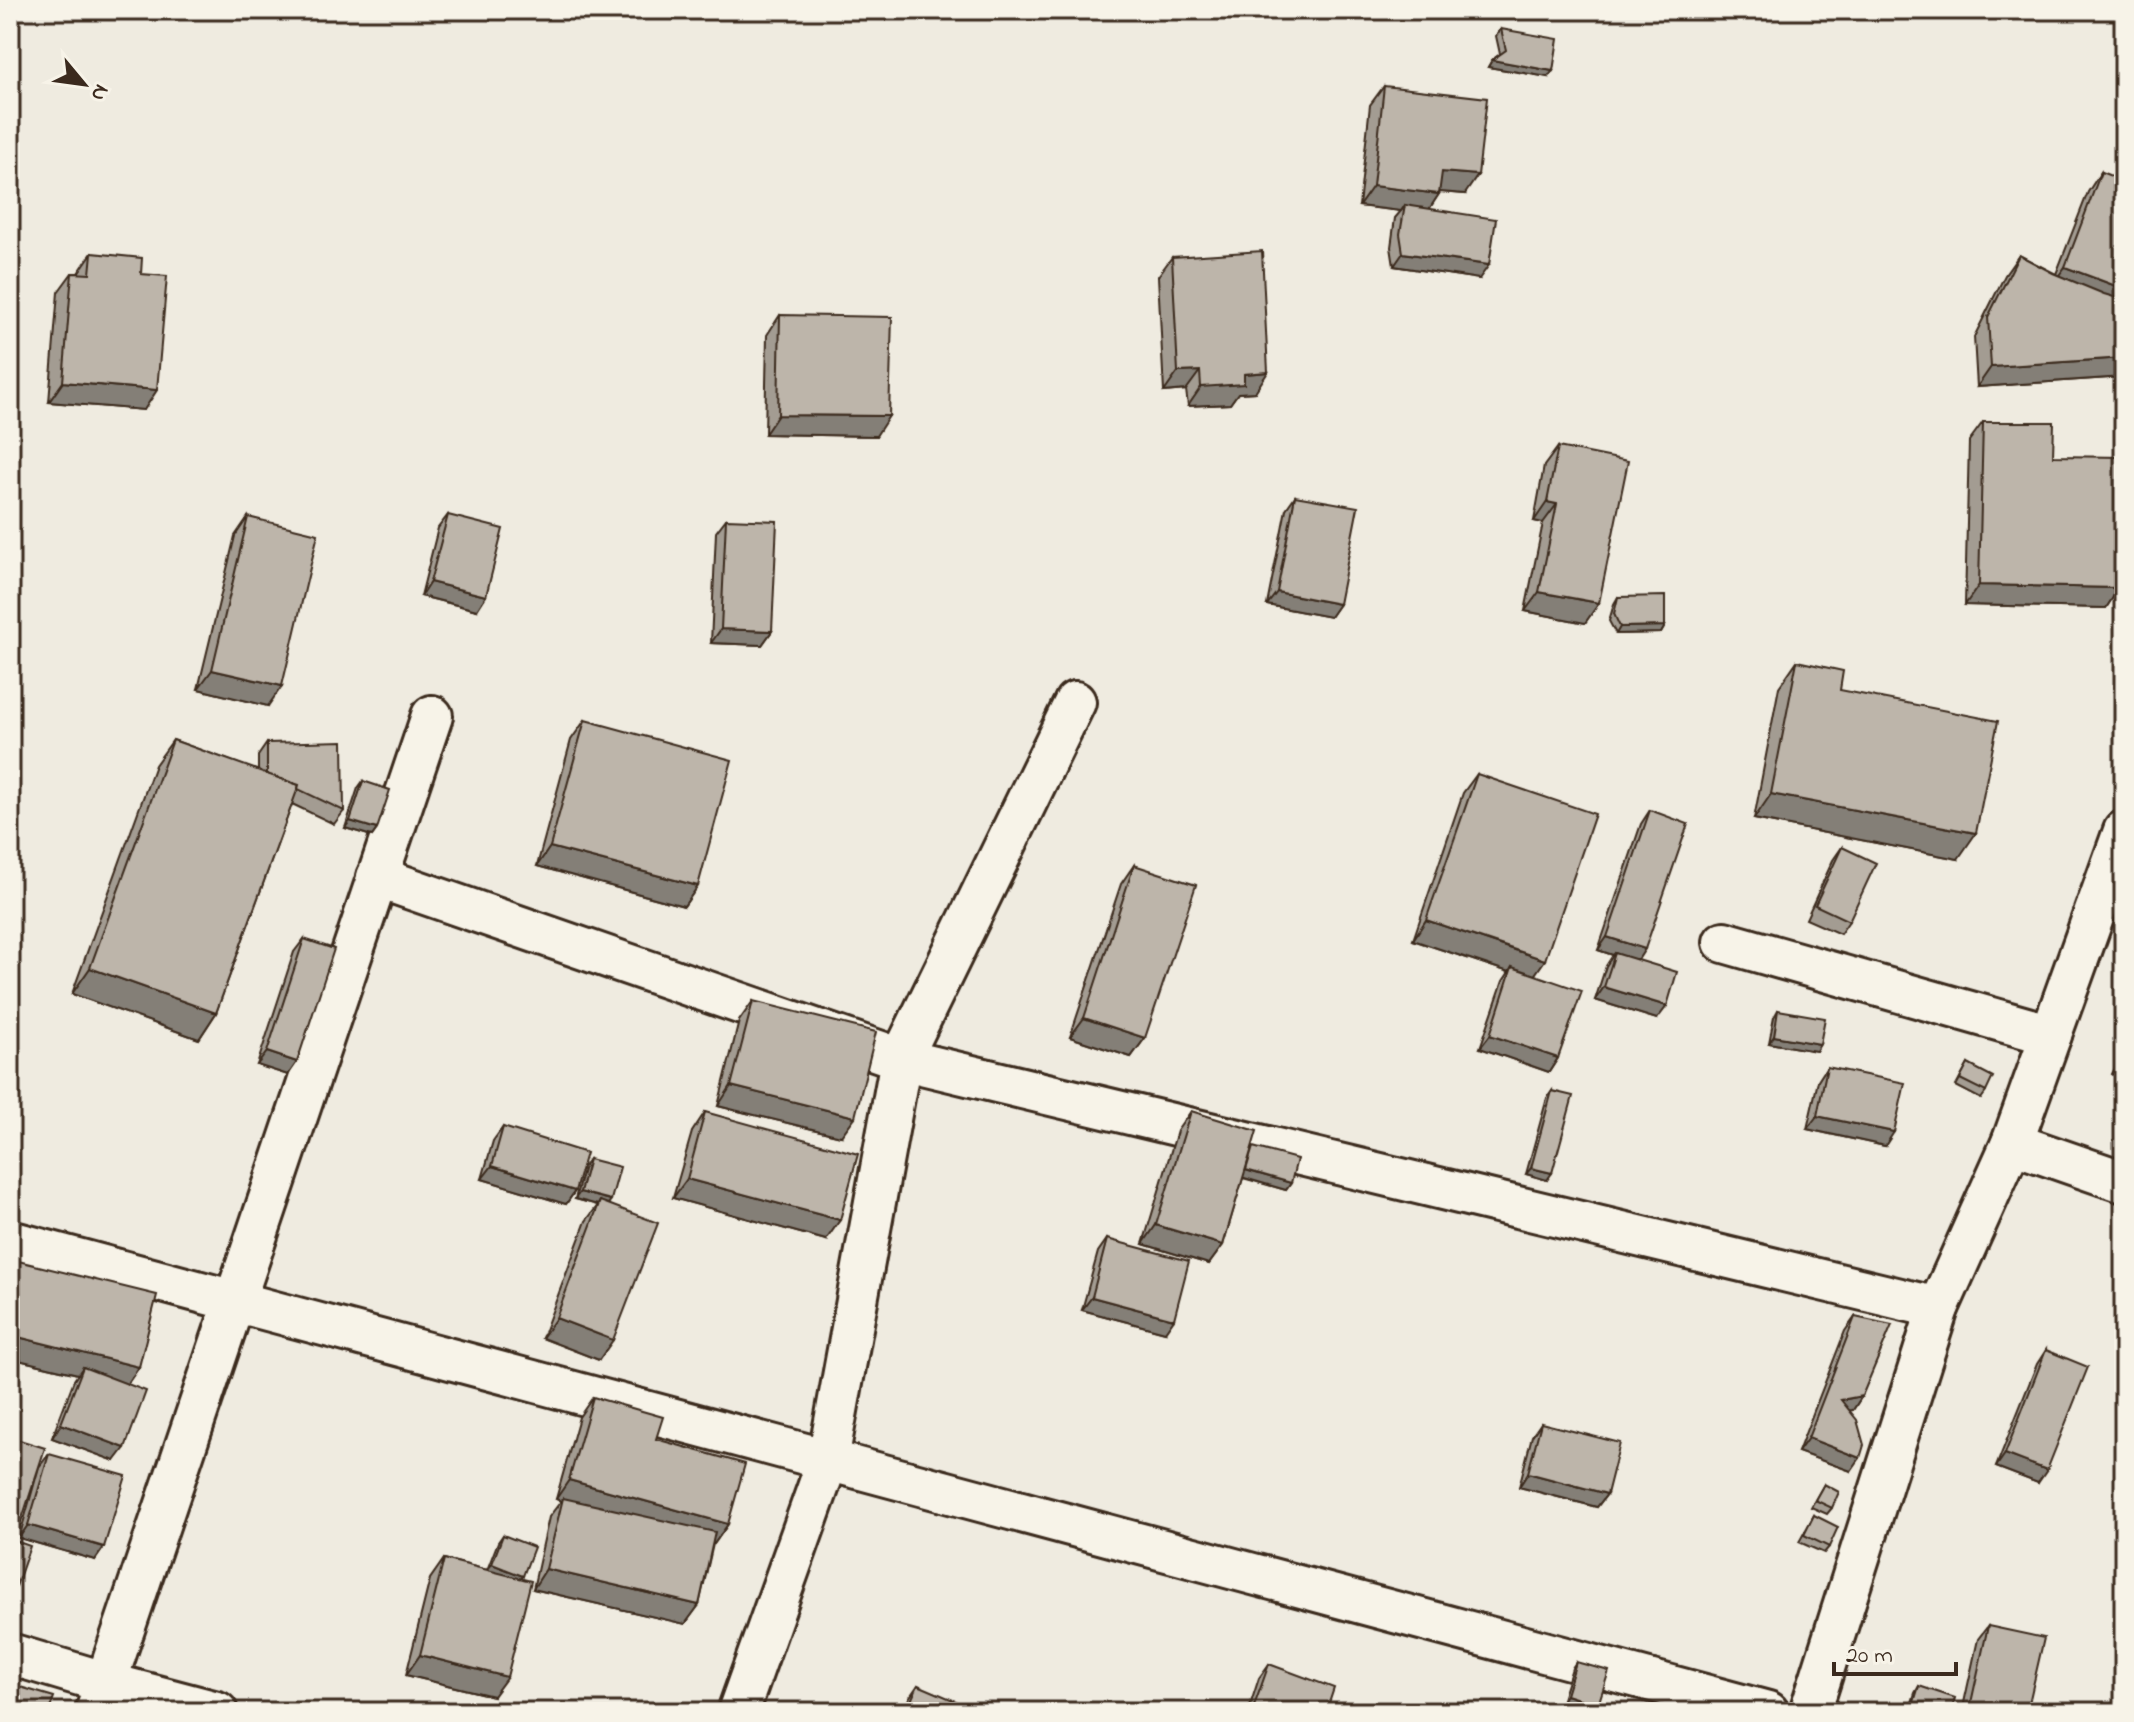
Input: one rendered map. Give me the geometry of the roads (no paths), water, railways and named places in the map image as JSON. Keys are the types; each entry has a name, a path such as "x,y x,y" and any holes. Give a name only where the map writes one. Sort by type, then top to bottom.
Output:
{"street":[{"path":"738,1712 828,1460 901,1059 1075,702"},
{"path":"101,1698 432,716"},
{"path":"1810,1712 1938,1308 2012,1143 2124,831"},
{"path":"377,877 901,1059 1938,1308"},
{"path":"1724,942 2051,1035"},
{"path":"2012,1143 2124,1182"},
{"path":"10,1241 1768,1712"},
{"path":"10,1654 101,1698 217,1712"}]}
